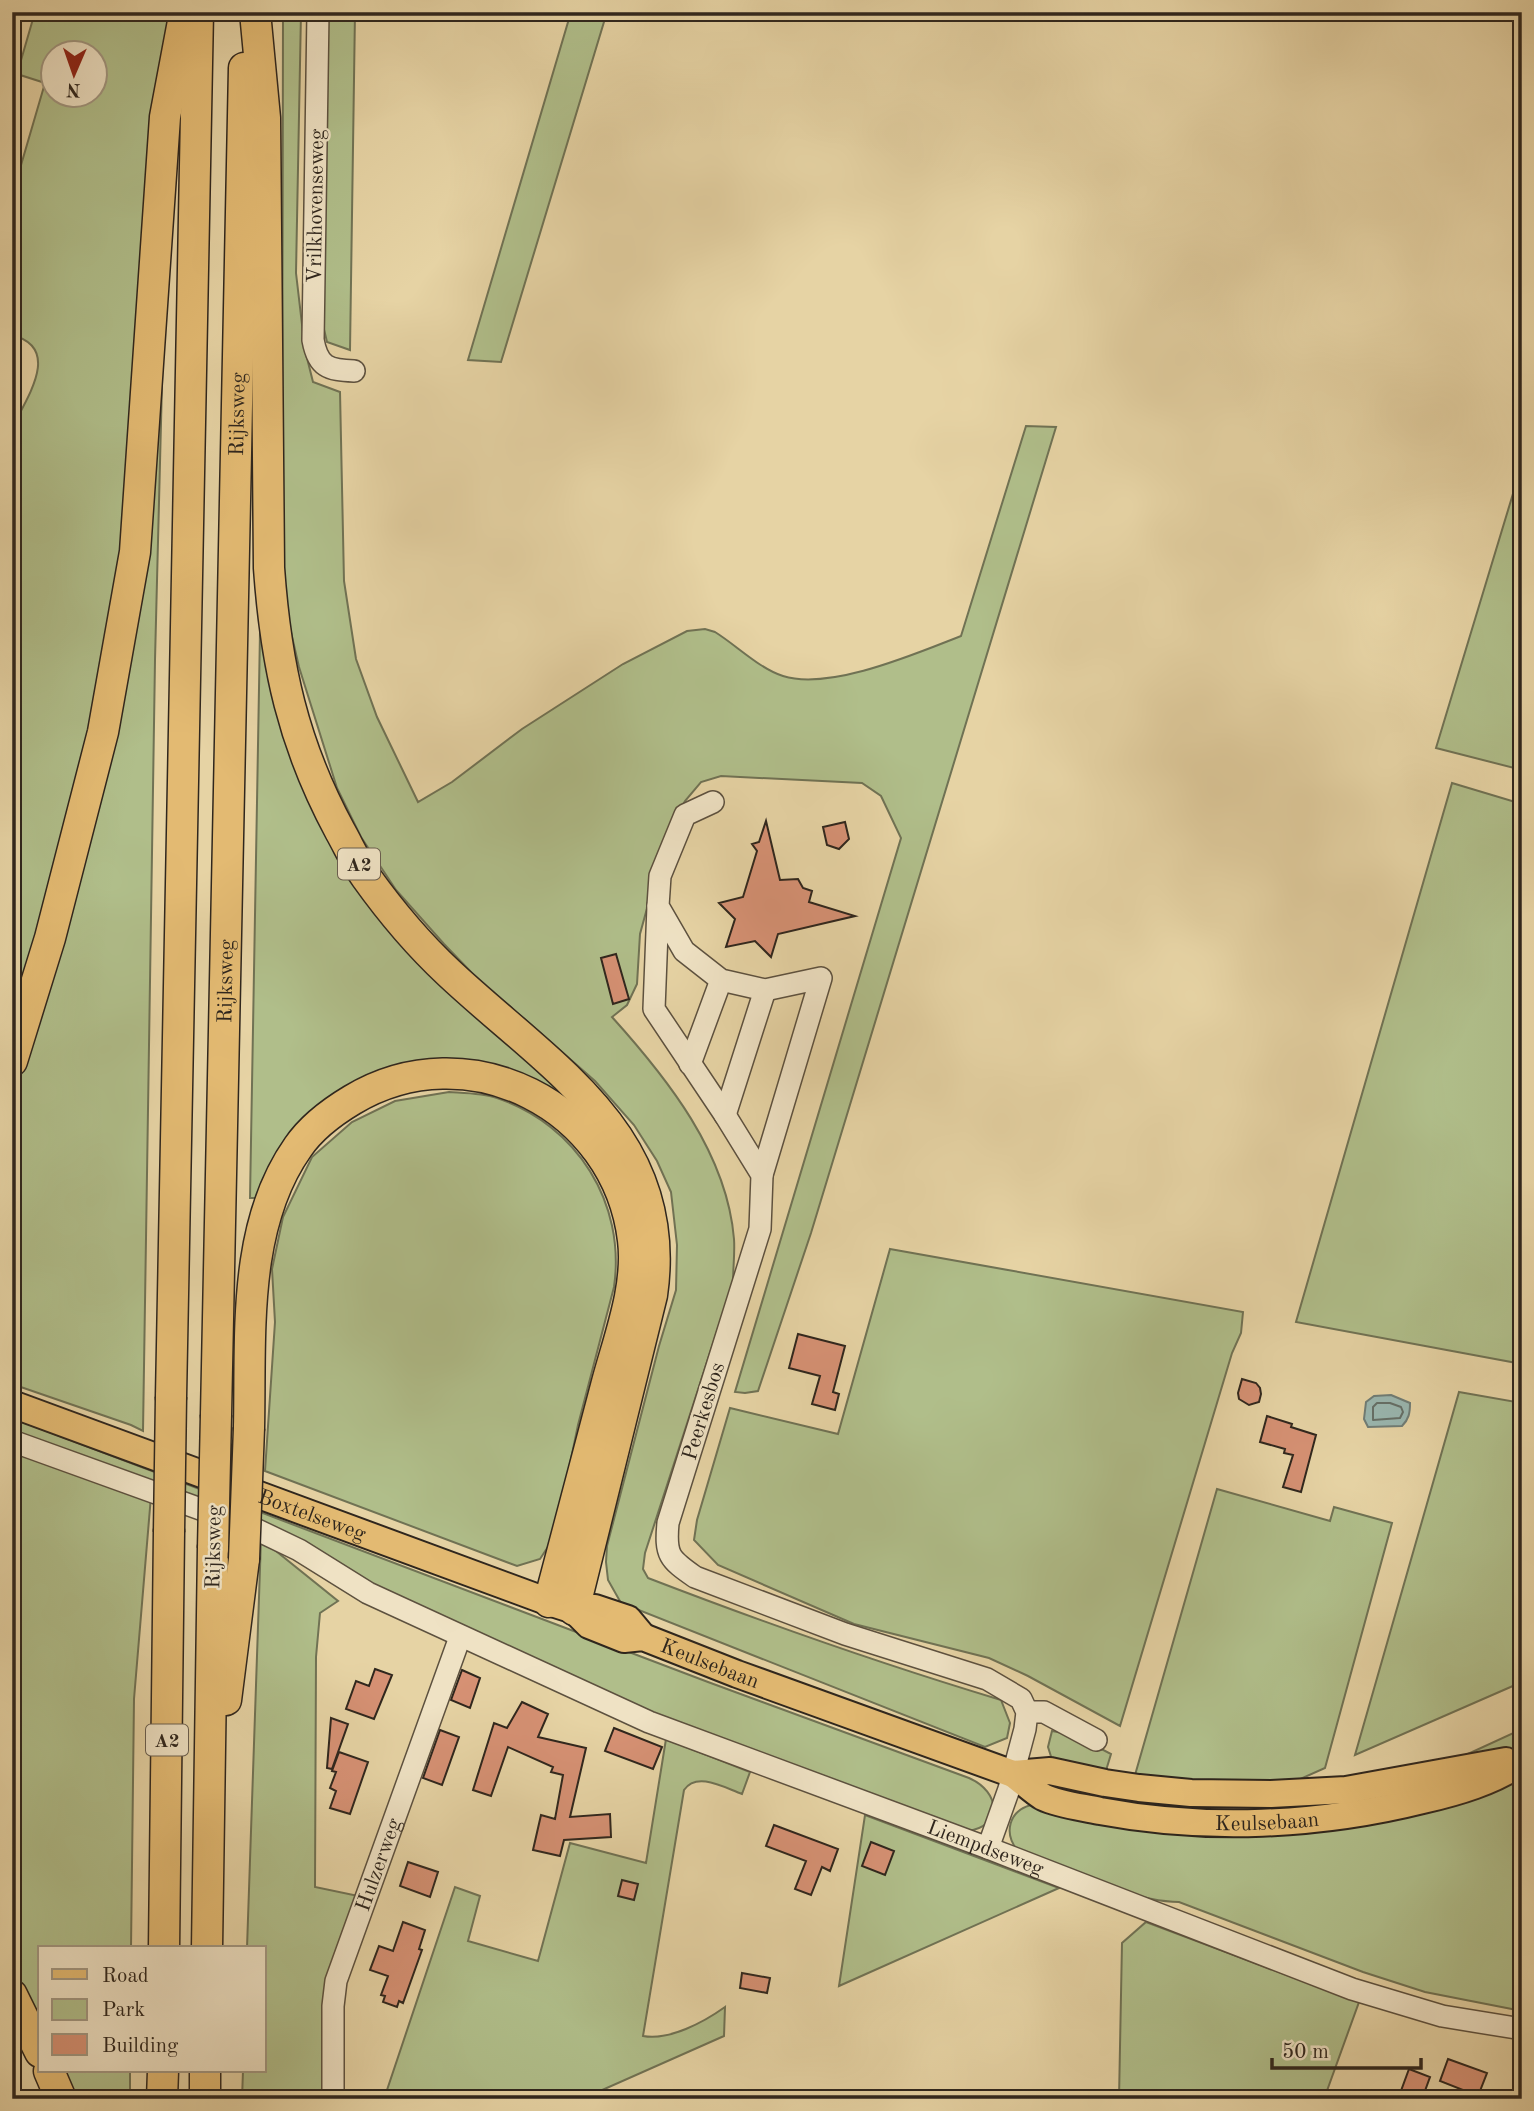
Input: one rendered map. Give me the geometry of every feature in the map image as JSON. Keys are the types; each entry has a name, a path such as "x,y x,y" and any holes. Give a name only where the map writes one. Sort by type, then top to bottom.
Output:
{"highway":[{"path":"12,1060 50,938 103,733 135,552 165,117 184,12"},
{"name":"Rijksweg","path":"164,1946 171,1397 198,12"},
{"name":"Rijksweg","path":"207,1946 245,12"},
{"name":"A2","path":"255,12 265,118 270,568 274,628 295,725 328,808 365,875 415,938 449,973 558,1069 607,1120 636,1169 648,1199 654,1228 656,1270 649,1307 561,1606"},
{"name":"A2","path":"208,1850 244,1559 256,1260 270,1198 299,1146 334,1112 365,1092 390,1082 422,1075 477,1076 521,1088 539,1097 582,1130 608,1164 629,1214 635,1259 634,1276 561,1606"},
{"path":"12,1995 38,2048"},
{"path":"49,2072 61,2099"},
{"path":"162,2099 163,2072"},
{"path":"205,2072 205,2099"}],"main road":[{"name":"Boxtelseweg","path":"12,1404 561,1606 589,1625 624,1639 643,1637"},
{"name":"Keulsebaan","path":"643,1637 1013,1774 1050,1771 1105,1783 1153,1789 1214,1794 1283,1794 1360,1788 1490,1763 1522,1760"}],"street":[{"name":"Vrilkhovenseweg","path":"318,12 313,340 319,360 326,367 354,371"},
{"path":"713,802 685,816 660,876 654,1009 762,1175"},
{"path":"658,906 684,951 721,979 765,990 725,1115"},
{"name":"Peerkesbos","path":"765,990 821,978 762,1175 760,1229 668,1523 666,1546 673,1562 695,1577 845,1634 987,1679 1021,1699 1027,1712"},
{"path":"690,1064 721,979"},
{"name":"Boxtelseweg","path":"12,1441 253,1528 299,1550 368,1593 460,1637"},
{"name":"Liempdseweg","path":"460,1637 649,1722 988,1848 1352,1989 1442,2016 1522,2029"},
{"name":"Hulzerweg","path":"332,2099 333,2006 336,1981 460,1637"},
{"path":"988,1848 1013,1774 1027,1712 1044,1712 1096,1740"}],"green space":[{"path":"35,12 181,12 145,416 100,704 12,1023 12,428 32,389 38,362 35,351 27,342 12,335 12,196 38,107 108,108 108,38 38,38 38,81 17,74"},
{"path":"283,12 301,12 296,273 305,350 313,382 340,392 344,581 356,659 377,717 418,802 452,782 522,729 623,664 687,631 705,629 715,632 774,673 802,679 824,678 873,668 961,636 1026,426 1056,427 811,1233 758,1391 735,1392 901,838 881,796 862,783 721,776 701,782 685,801 668,832 640,934 637,984 627,1005 612,1017 673,1091 707,1147 729,1207 734,1239 733,1282 645,1553 643,1569 648,1578 736,1611 1001,1700 1010,1723 1007,1738 985,1747 621,1603 608,1580 607,1546 676,1290 677,1245 671,1192 657,1161 634,1125 595,1081 472,973 396,890 361,837 337,788 299,667 285,606 282,553"},
{"path":"323,12 355,12 350,350 327,342 322,321"},
{"path":"571,12 607,12 501,362 468,360"},
{"path":"163,344 155,660 143,1431 12,1384 12,1091 44,985"},
{"path":"1522,464 1522,770 1436,748"},
{"path":"260,632 266,632 339,844 577,1100 570,1104 384,1071 260,1198 250,1198"},
{"path":"1452,783 1522,804 1522,1364 1296,1322"},
{"path":"449,1092 497,1098 525,1110 551,1127 590,1171 603,1197 612,1226 616,1256 614,1287 578,1425 555,1536 540,1559 517,1566 265,1471 275,1322 272,1269 283,1217 312,1157 352,1122 395,1101"},
{"path":"890,1249 1243,1312 1241,1333 1232,1353 1120,1726 989,1658 854,1624 718,1565 694,1540 697,1520 730,1408 838,1434"},
{"path":"1459,1392 1522,1403 1522,1682 1355,1755"},
{"path":"12,1418 969,1778 980,1784 992,1800 992,1816 979,1828 967,1831 669,1721 12,1432"},
{"path":"12,1448 151,1496 134,1699 131,1946 38,1946 38,2030 12,1981"},
{"path":"1217,1489 1330,1521 1334,1507 1392,1523 1325,1768 1280,1788 1133,1782"},
{"path":"261,1539 338,1601 320,1613 316,1657 315,1887 363,1897 339,1965 326,2099 242,2099 243,2072 266,2072 266,1946 247,1946"},
{"path":"1522,1729 1522,1746 1493,1756 1433,1770"},
{"path":"1052,1731 1075,1735 1111,1754 1104,1777 1054,1766 1048,1747"},
{"path":"666,1739 750,1772 742,1794 704,1781 690,1784 684,1790 643,2036 675,2033 707,2019 725,2007 724,2036 582,2099 384,2099 455,1887 480,1896 468,1941 538,1961 570,1843 646,1863"},
{"path":"1522,1777 1522,2011 1425,1992 1363,1972 1179,1902 1160,1901 1119,1891 1018,1851 1013,1844 1010,1830 1013,1817 1031,1805 1167,1827"},
{"path":"865,1815 1059,1888 839,1986"},
{"path":"1146,1922 1359,2002 1324,2099 1119,2099 1122,1943"},
{"path":"58,2072 130,2072 130,2099 70,2099"}],"water":[{"path":"1391,1395 1410,1403 1406,1421 1402,1426 1368,1427 1364,1419 1366,1402 1374,1396"}],"building":[{"path":"766,821 780,880 798,879 803,888 812,891 809,902 855,916 778,934 771,957 755,941 726,947 735,919 719,903 743,897 757,851 752,844 759,842"},
{"path":"845,822 849,839 839,849 827,845 823,827"},
{"path":"616,954 629,999 613,1004 601,958"},
{"path":"798,1334 845,1346 833,1392 839,1394 835,1410 812,1404 820,1376 789,1368"},
{"path":"1242,1379 1256,1383 1260,1388 1259,1402 1249,1405 1239,1399"},
{"path":"1267,1416 1316,1435 1301,1492 1283,1487 1293,1455 1284,1453 1285,1449 1260,1442"},
{"path":"375,1669 392,1675 374,1719 346,1709 356,1681 369,1686"},
{"path":"462,1670 480,1678 470,1708 451,1700"},
{"path":"522,1702 548,1714 538,1737 586,1748 570,1817 610,1814 611,1837 564,1840 560,1856 533,1850 541,1815 555,1819 563,1775 551,1772 553,1767 508,1747 491,1796 473,1790 494,1723 507,1728"},
{"path":"331,1718 348,1724 332,1769 327,1768"},
{"path":"614,1728 662,1747 653,1769 605,1751"},
{"path":"440,1730 459,1737 442,1785 423,1778"},
{"path":"339,1752 368,1762 350,1814 330,1808 336,1791 330,1788 336,1772 332,1771"},
{"path":"774,1825 838,1849 830,1871 822,1867 811,1895 795,1889 806,1861 766,1846"},
{"path":"871,1842 894,1851 885,1875 862,1866"},
{"path":"408,1862 438,1872 430,1897 400,1886"},
{"path":"622,1880 638,1884 634,1900 618,1896"},
{"path":"403,1922 425,1930 419,1949 422,1950 403,2003 399,2001 397,2007 383,2002 385,1996 381,1995 388,1976 370,1970 379,1946 393,1951"},
{"path":"742,1973 770,1978 767,1993 740,1988"},
{"path":"1448,2059 1487,2073 1478,2096 1440,2081"},
{"path":"1409,2069 1430,2077 1422,2099 1398,2099"}]}
